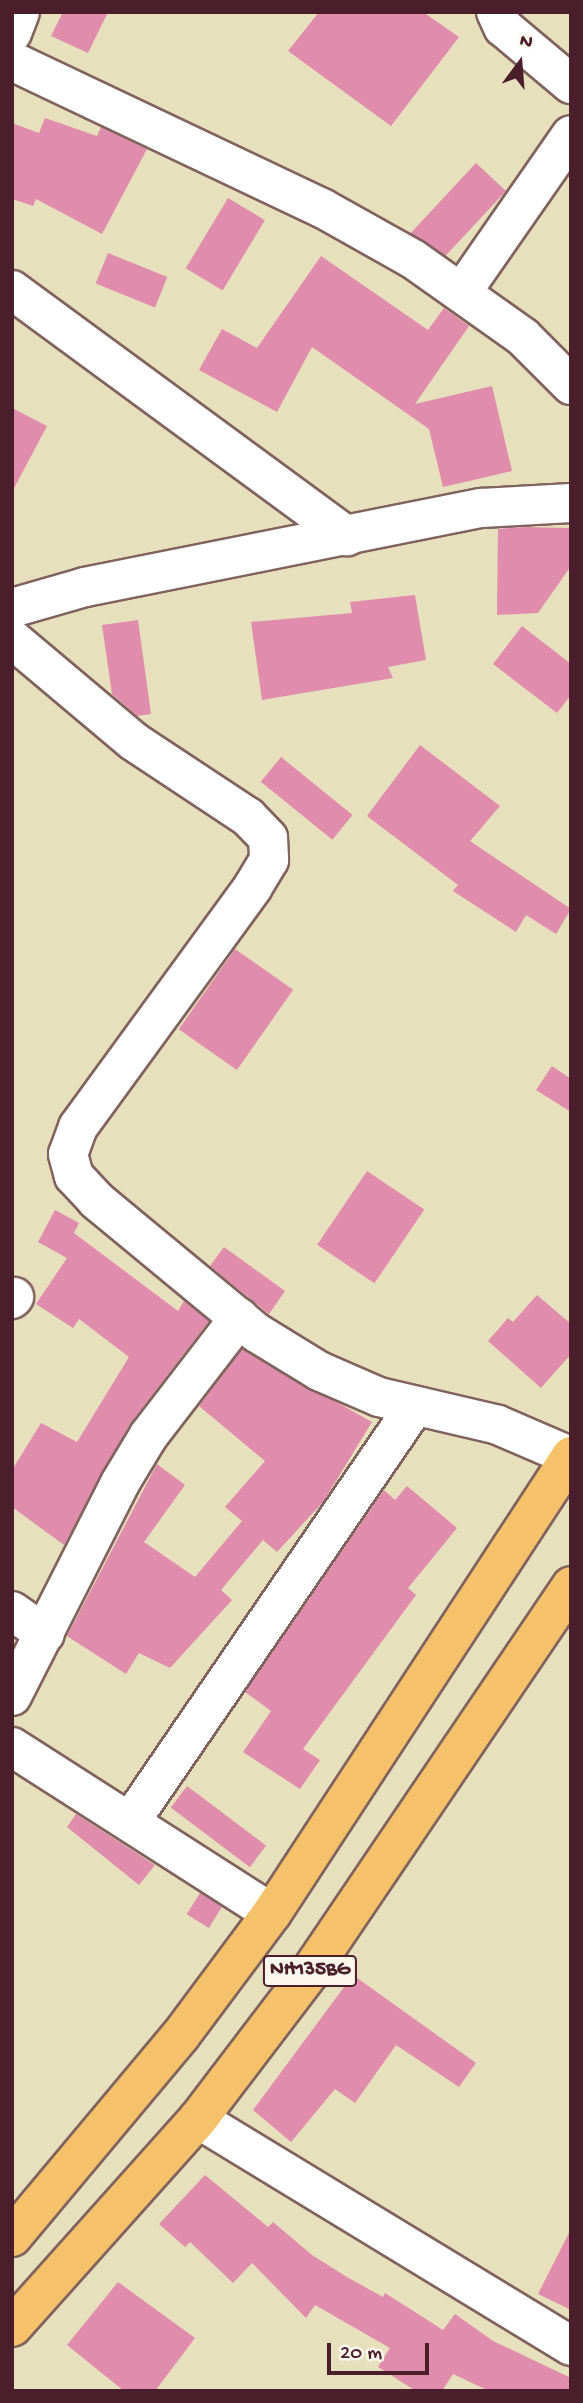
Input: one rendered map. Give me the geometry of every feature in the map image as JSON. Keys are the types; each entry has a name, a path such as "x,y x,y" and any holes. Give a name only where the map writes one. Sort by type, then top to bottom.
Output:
{"highway":[{"name":"NH135BG","path":"12,2237 181,2035 272,1913 570,1456"},
{"name":"NH135BG","path":"12,2327 198,2119 310,1972 571,1586"}],"street":[{"path":"12,33 20,12"},
{"path":"496,12 503,27 571,85"},
{"path":"12,61 322,208 462,292 523,337 571,385"},
{"path":"462,292 571,135"},
{"path":"12,290 347,536"},
{"path":"12,608 85,587 482,508 571,503"},
{"path":"12,639 132,741 248,817 268,838 268,860 253,887 116,1070 78,1127 68,1154 74,1176 96,1200 239,1318 319,1371 379,1397 415,1406 453,1411 499,1425 570,1456"},
{"path":"12,1696 109,1502 149,1435 239,1318"},
{"path":"130,1822 415,1406"},
{"path":"12,1611 45,1634"},
{"path":"12,1747 272,1913"},
{"path":"198,2119 571,2346"}],"building":[{"path":"63,12 108,12 88,53 51,36"},
{"path":"319,12 423,12 459,37 391,126 288,51"},
{"path":"45,118 97,136 101,127 147,149 102,234 36,199 33,206 12,199 12,123 39,133"},
{"path":"476,163 506,191 441,261 411,233"},
{"path":"228,198 265,220 223,290 186,268"},
{"path":"108,253 167,277 155,308 96,284"},
{"path":"321,256 428,330 444,308 469,326 415,404 492,386 512,471 443,487 429,429 312,347 277,412 199,370 222,329 257,348"},
{"path":"12,408 47,426 12,492"},
{"path":"571,528 571,566 538,613 497,615 498,529"},
{"path":"415,595 426,660 388,667 393,678 262,700 251,622 352,613 350,602"},
{"path":"138,620 151,714 137,716 112,694 102,625"},
{"path":"522,626 571,664 571,695 557,713 493,664"},
{"path":"420,745 500,806 470,841 571,909 556,934 526,915 516,932 453,891 458,885 367,816"},
{"path":"281,757 352,815 332,840 261,782"},
{"path":"235,949 293,990 237,1070 179,1029"},
{"path":"552,1066 571,1079 571,1112 536,1090"},
{"path":"367,1171 424,1210 374,1283 317,1245"},
{"path":"55,1210 79,1223 74,1233 178,1311 184,1301 209,1321 130,1424 64,1545 12,1507 12,1470 41,1423 77,1442 129,1357 79,1319 73,1328 36,1304 67,1258 38,1242"},
{"path":"224,1247 285,1291 269,1314 210,1266"},
{"path":"537,1295 571,1324 571,1354 541,1388 488,1341 508,1318 513,1322"},
{"path":"242,1349 372,1422 323,1502 277,1552 263,1540 221,1590 232,1600 170,1668 139,1653 126,1674 67,1636 157,1464 185,1485 144,1542 195,1577 242,1521 225,1507 265,1461 199,1406"},
{"path":"407,1486 457,1528 408,1588 416,1595 303,1749 320,1760 300,1789 243,1752 271,1711 245,1692 384,1490 395,1500"},
{"path":"187,1786 266,1846 250,1867 171,1808"},
{"path":"76,1814 155,1865 139,1885 67,1827"},
{"path":"200,1893 222,1907 209,1928 187,1914"},
{"path":"353,1975 476,2063 459,2087 396,2045 355,2103 335,2089 291,2142 253,2110"},
{"path":"205,2175 268,2227 273,2222 312,2255 347,2277 383,2297 385,2293 443,2330 455,2314 493,2341 571,2378 571,2391 489,2391 453,2374 442,2391 416,2391 378,2367 390,2348 315,2305 306,2318 252,2263 233,2283 190,2242 185,2247 159,2224"},
{"path":"571,2229 571,2310 538,2294"},
{"path":"118,2282 195,2338 155,2391 124,2391 67,2345"}]}
